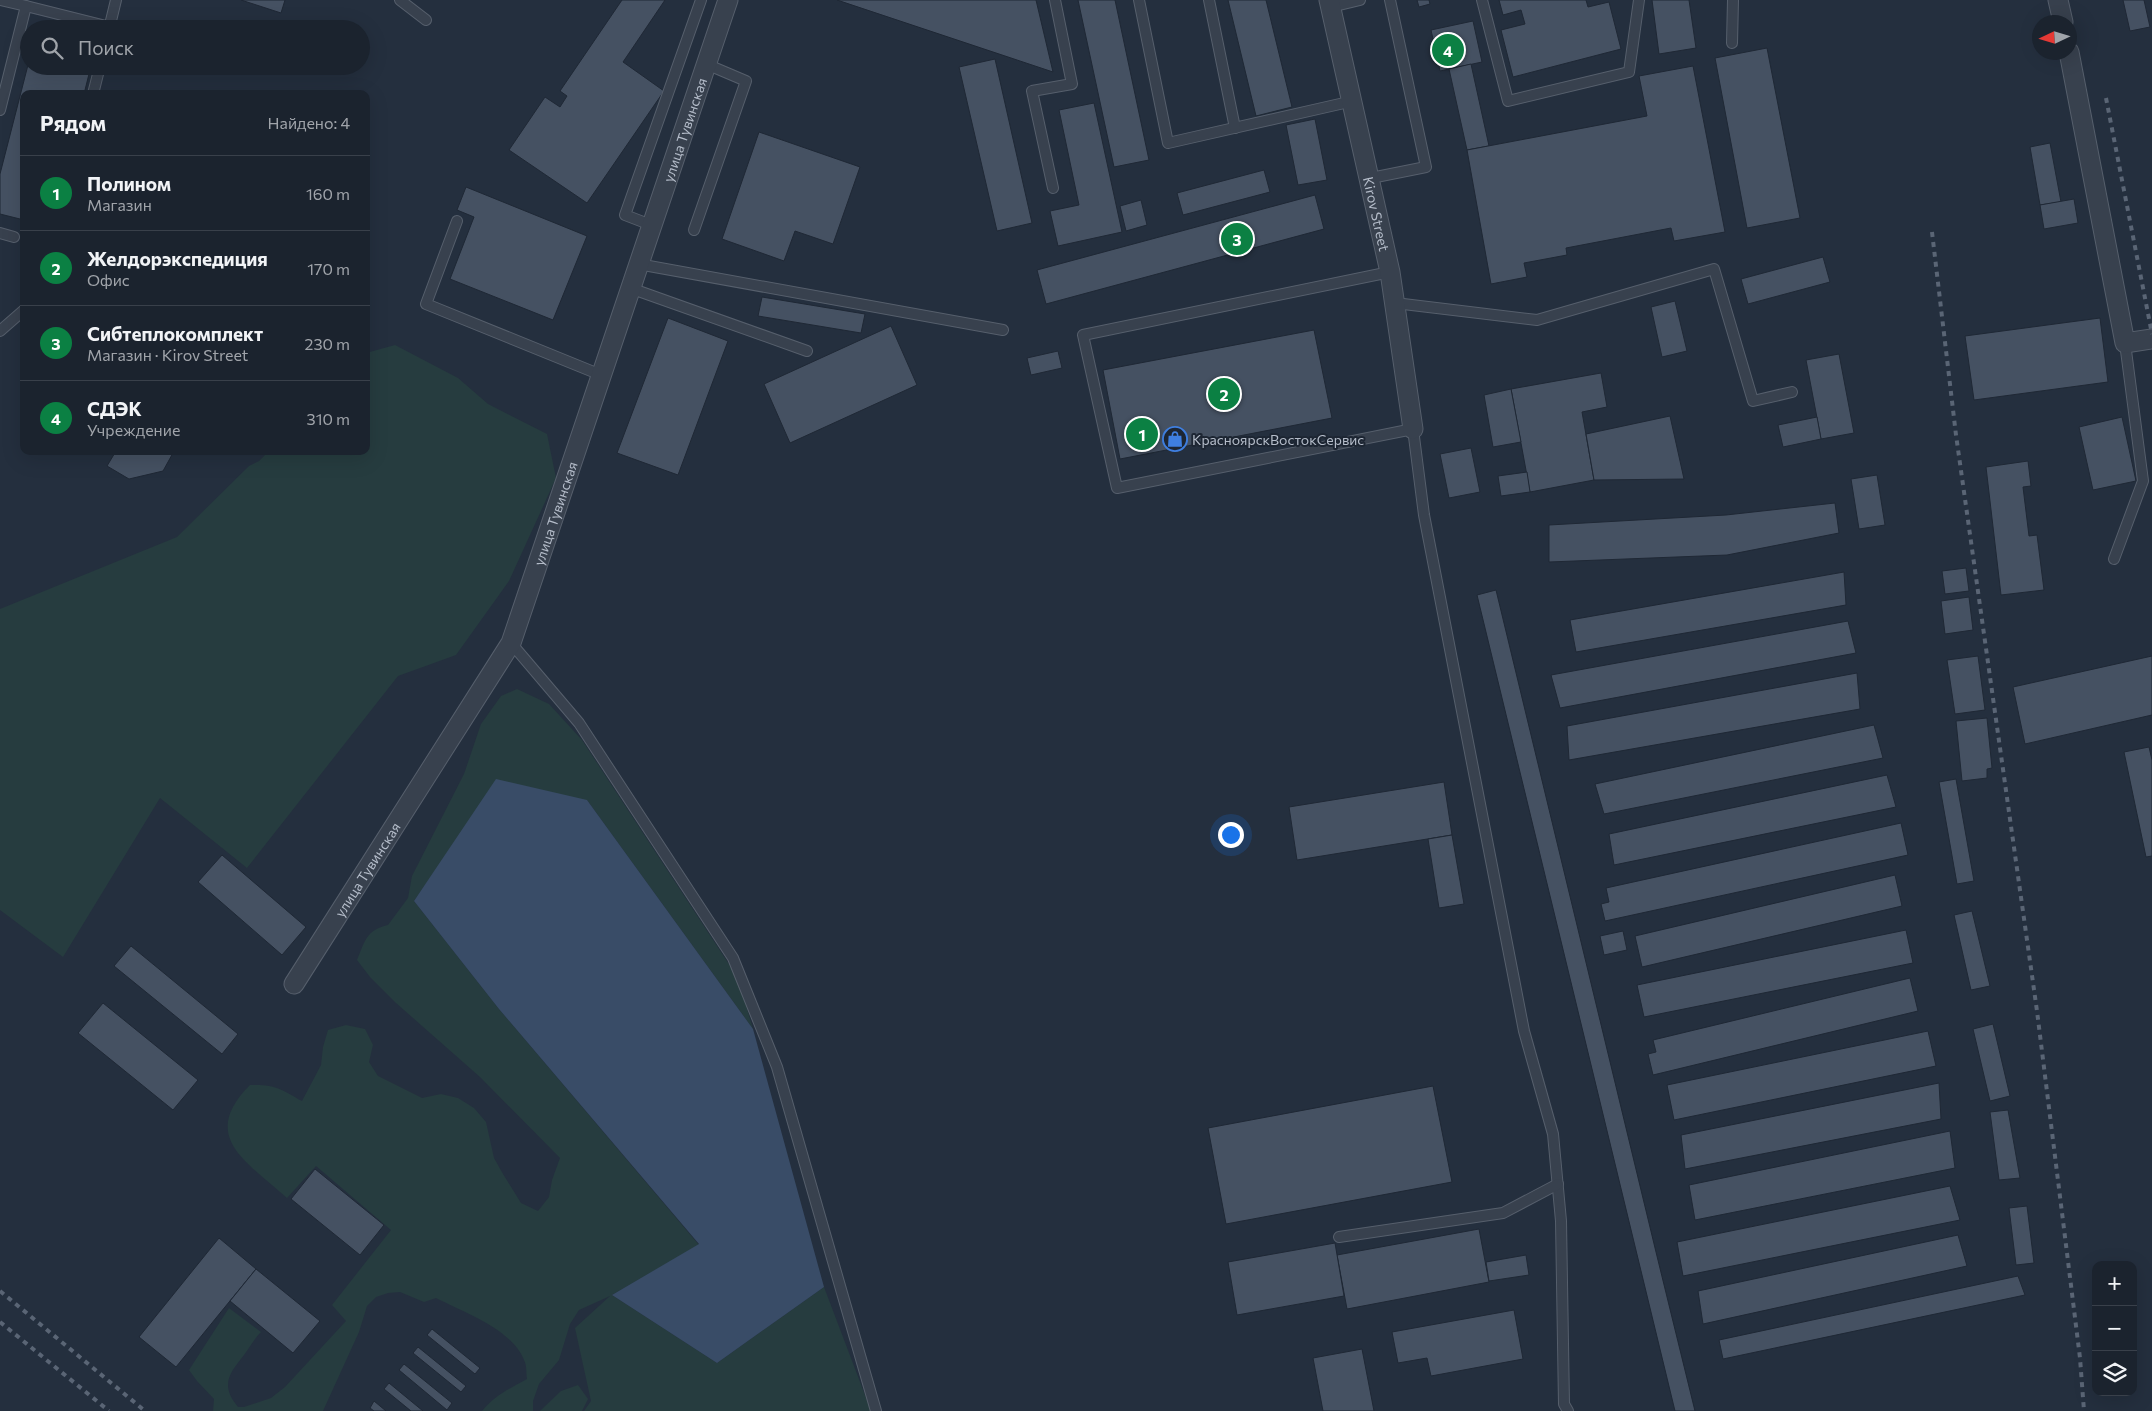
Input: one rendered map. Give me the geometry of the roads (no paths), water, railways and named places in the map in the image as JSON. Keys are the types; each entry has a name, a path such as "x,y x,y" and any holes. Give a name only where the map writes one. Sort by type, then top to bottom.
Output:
{"street":[{"name":"улица Тувинская","path":"294,984 511,642 728,0"},
{"path":"2058,0 2061,15"},
{"name":"Kirov Street","path":"1330,4 1371,178 1390,272 1413,429"},
{"path":"2071,60 2125,343 2152,339"}],"lane":[{"path":"1,0 79,20"},
{"path":"111,20 116,0"},
{"path":"400,0 426,20"},
{"path":"651,225 625,215 702,0"},
{"path":"1053,188 1032,92 1072,84 1055,0"},
{"path":"1139,0 1168,143 1353,102"},
{"path":"1209,0 1235,128"},
{"path":"1330,4 1360,0"},
{"path":"1371,178 1426,167 1390,0"},
{"path":"1482,0 1508,101 1629,72 1639,0"},
{"path":"1732,43 1733,0"},
{"path":"22,20 26,6"},
{"path":"0,110 20,30"},
{"path":"694,230 746,81 706,64"},
{"path":"94,90 98,75"},
{"path":"457,221 426,304 601,375"},
{"path":"0,233 14,236"},
{"path":"638,264 1003,330"},
{"path":"1395,303 1538,320 1714,269 1753,401 1792,392"},
{"path":"1390,272 1083,335 1117,488 1413,429 1424,515 1524,1030 1553,1134 1561,1221 1564,1404 1568,1411"},
{"path":"630,288 807,351"},
{"path":"0,331 20,314"},
{"path":"2114,559 2143,481 2125,343"},
{"path":"511,642 579,723 733,958 777,1067 876,1411"},
{"path":"1338,1237 1503,1213 1558,1184"}],"water":[{"path":"496,779 587,800 753,1029 824,1287 717,1363 612,1295 699,1244 499,1009 414,901"}],"railway":[{"path":"2106,98 2152,334"},
{"path":"1932,232 1956,435 2037,1011 2080,1358 2084,1411"},
{"path":"0,1291 145,1411"},
{"path":"0,1322 109,1411"}],"place":[{"name":"СДЭК","path":"1448,50"},
{"name":"Сибтеплокомплект","path":"1237,239"},
{"name":"Желдорэкспедиция","path":"1224,394"},
{"name":"Полином","path":"1142,434"},
{"name":"КрасноярскВостокСервис","path":"1175,439"}]}
